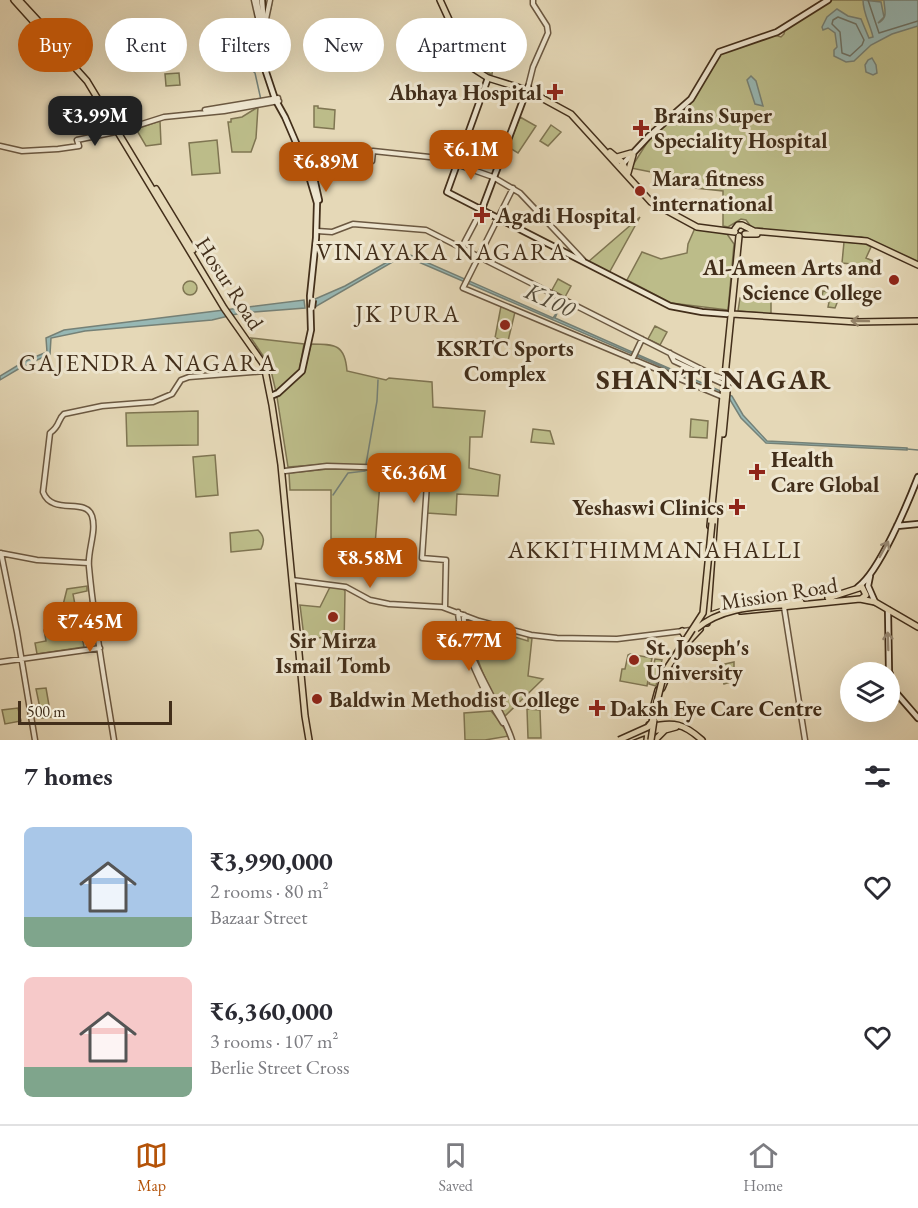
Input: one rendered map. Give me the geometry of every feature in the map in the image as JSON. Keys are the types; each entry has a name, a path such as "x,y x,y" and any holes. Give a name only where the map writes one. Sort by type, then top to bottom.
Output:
{"main road":[{"name":"Hosur Road","path":"14,0 84,77 268,368 281,466 310,740"},
{"name":"Hosur Road","path":"19,0 87,75 168,218 258,355 266,371 285,471 293,580"},
{"path":"255,0 261,18"},
{"path":"262,0 263,18"},
{"path":"442,0 470,64 488,78 527,88 575,117 652,200 694,223 739,233"},
{"path":"442,0 476,67 491,76 527,88 557,102 577,116 650,201 681,219 697,227 739,233 864,242 918,266"},
{"path":"621,165 648,137 691,99 720,52 777,32 825,0"},
{"path":"269,72 277,100 302,154 316,199 318,229 311,330 302,371 272,396"},
{"path":"488,78 447,192 670,306 714,313 857,322 918,321"},
{"path":"482,209 527,88"},
{"path":"611,153 620,158 632,154"},
{"path":"628,173 632,154"},
{"path":"652,733 657,702 666,674 705,611 740,225 754,231 867,241 918,266"},
{"path":"739,233 745,227"},
{"path":"858,587 870,574 897,525 918,477"},
{"path":"705,621 713,521"},
{"path":"617,740 648,727 652,722 664,673 702,615 713,521"},
{"path":"897,525 918,523"},
{"path":"870,574 868,586 875,602"},
{"name":"Mission Road","path":"652,733 662,689 671,666 695,630 705,621 747,605 831,598 858,587 862,587 866,592 865,597 861,599"},
{"name":"Mission Road","path":"705,621 741,612 842,599 861,599 875,602 918,627"},
{"path":"695,630 709,619 731,611 785,606"},
{"path":"888,610 890,662"},
{"name":"Mission Road","path":"652,733 654,703 663,673 684,634 695,630"},
{"path":"900,697 918,718"},
{"path":"617,740 652,733 674,724 682,725 700,740"},
{"path":"625,740 672,727 687,731 700,740"}],"street":[{"path":"265,18 270,0"},
{"path":"527,88 548,31 533,0"},
{"path":"0,146 22,150 79,146 77,140 169,114 277,100"},
{"path":"302,154 372,160 373,151 439,158 493,177 513,188 535,208 585,262"},
{"path":"513,188 465,284 599,345 634,356 725,395"},
{"path":"462,248 482,209"},
{"path":"318,229 332,232 353,224 426,230 642,338 669,353 674,361 726,382"},
{"path":"634,356 642,338"},
{"path":"114,740 88,563 92,515 89,510 81,507 54,504 45,498 43,492 50,433 58,427 61,416 102,406 153,402 172,394 181,380 189,377 266,371"},
{"path":"285,471 327,466 428,469 422,558 446,560 445,608"},
{"path":"35,740 1,553 37,560 88,563"},
{"path":"293,580 346,588 370,600 389,604 445,608 521,633 557,638 617,639 684,634"},
{"path":"785,606 806,740"},
{"path":"458,612 476,669 512,740"},
{"path":"462,626 469,617"},
{"path":"462,626 469,617"},
{"path":"0,662 100,648"}],"green space":[{"path":"831,0 918,0 918,262 861,237 756,230 746,220 741,219 728,227 723,226 723,191 695,188 691,180 631,168 650,138 695,98 704,78 722,52 774,35 781,37 785,29"},
{"path":"179,73 180,85 166,86 165,74"},
{"path":"314,106 335,110 334,129 314,127"},
{"path":"258,107 256,138 251,152 232,152 228,122"},
{"path":"520,117 536,126 518,153 508,147"},
{"path":"160,121 161,144 146,146 136,129"},
{"path":"551,125 561,132 548,146 540,141"},
{"path":"217,140 220,173 192,175 189,143"},
{"path":"640,217 609,273 588,262"},
{"path":"695,228 727,234 734,244 728,310 671,303 627,280 642,252 661,259 687,253"},
{"path":"844,242 864,243 871,247 866,258 873,261 871,266 842,263"},
{"path":"558,279 571,286 565,297 552,290"},
{"path":"190,281 195,283 197,288 195,293 190,295 185,293 183,288 185,283"},
{"path":"823,291 837,294 836,298 839,298 835,308 828,307 829,302 822,297"},
{"path":"740,298 771,300 771,314 738,311"},
{"name":"KSRTC Sports Complex","path":"501,306 515,312 508,341 495,338"},
{"path":"655,326 667,332 660,345 648,339"},
{"path":"251,338 304,344 299,372 276,392 270,366"},
{"path":"311,344 338,348 344,356 347,371 386,380 389,378 432,382 433,407 485,411 482,437 470,437 469,468 500,475 498,496 457,494 456,515 427,513 430,467 327,464 288,467 277,397 304,373"},
{"path":"198,411 198,445 127,446 126,413"},
{"path":"691,419 708,421 707,438 690,437"},
{"path":"533,429 550,431 554,444 531,442"},
{"path":"215,455 218,495 196,497 193,457"},
{"path":"328,469 381,470 375,545 347,545 347,539 331,539 331,490 290,490 289,473"},
{"path":"384,469 424,471 423,488 383,486"},
{"path":"258,530 263,539 261,549 231,552 230,533"},
{"path":"87,586 87,591 73,594 78,621 85,629 86,635 82,636 84,647 37,654 35,643 46,641 44,630 53,625 52,606 63,605 67,589"},
{"path":"330,587 343,588 345,591 344,647 332,648 331,643 324,638 304,637 300,605 320,607"},
{"path":"471,624 528,641 528,637 532,638 528,676 543,679 505,716 478,660"},
{"path":"630,654 652,658 647,686 620,681 622,669 625,669"},
{"path":"655,659 662,660 656,686 649,684"},
{"path":"734,662 734,681 724,684 720,665"},
{"path":"46,688 51,717 42,718 36,689"},
{"path":"18,708 21,721 5,724 2,710"},
{"path":"527,709 540,710 541,738 528,738"},
{"path":"491,711 509,736 485,740 465,740 464,713"}],"water":[{"path":"863,0 881,2 884,17 878,23 884,19 885,16 884,0 918,0 918,26 892,34 871,45 854,61 846,62 834,56 834,50 837,47 835,33 828,28 823,30 822,27 827,17 837,9 848,16 861,19 869,38 873,37"},
{"path":"872,58 877,73 873,75 866,72 865,65"},
{"path":"751,76 756,81 763,106 755,104 747,80"},
{"path":"408,254 553,318 558,311 555,318 732,396 743,415 767,441 907,448 907,450 766,443 741,418 729,398 407,257 401,257 315,307 315,299 345,286 396,257"},
{"path":"304,300 305,308 241,313 212,320 85,331 51,338 50,354 0,380 0,376 25,361 47,352 46,338 64,330"}],"waterway":[{"path":"271,9 272,1"},
{"path":"254,72 261,100"},
{"path":"366,464 377,401 378,380"},
{"name":"K100","path":"907,449 918,450"},
{"path":"333,495 348,473 365,471"},
{"path":"747,556 756,556 756,545"},
{"path":"733,556 743,556"}],"place":[{"name":"Abhaya Hospital","path":"555,92"},
{"name":"Brains Super Speciality Hospital","path":"641,128"},
{"name":"Mara fitness international","path":"640,191"},
{"name":"Agadi Hospital","path":"482,215"},
{"name":"Al-Ameen Arts and Science College","path":"894,280"},
{"name":"KSRTC Sports Complex","path":"505,325"},
{"name":"Health Care Global","path":"757,472"},
{"name":"Yeshaswi Clinics","path":"737,507"},
{"name":"Sir Mirza Ismail Tomb","path":"333,617"},
{"name":"St. Joseph's University","path":"634,660"},
{"name":"Baldwin Methodist College","path":"317,699"},
{"name":"Daksh Eye Care Centre","path":"597,708"}],"district":[{"name":"VINAYAKA NAGARA","path":"442,252"},
{"name":"JK PURA","path":"408,314"},
{"name":"GAJENDRA NAGARA","path":"148,363"},
{"name":"SHANTI NAGAR","path":"714,379"},
{"name":"AKKITHIMMANAHALLI","path":"655,550"}]}
